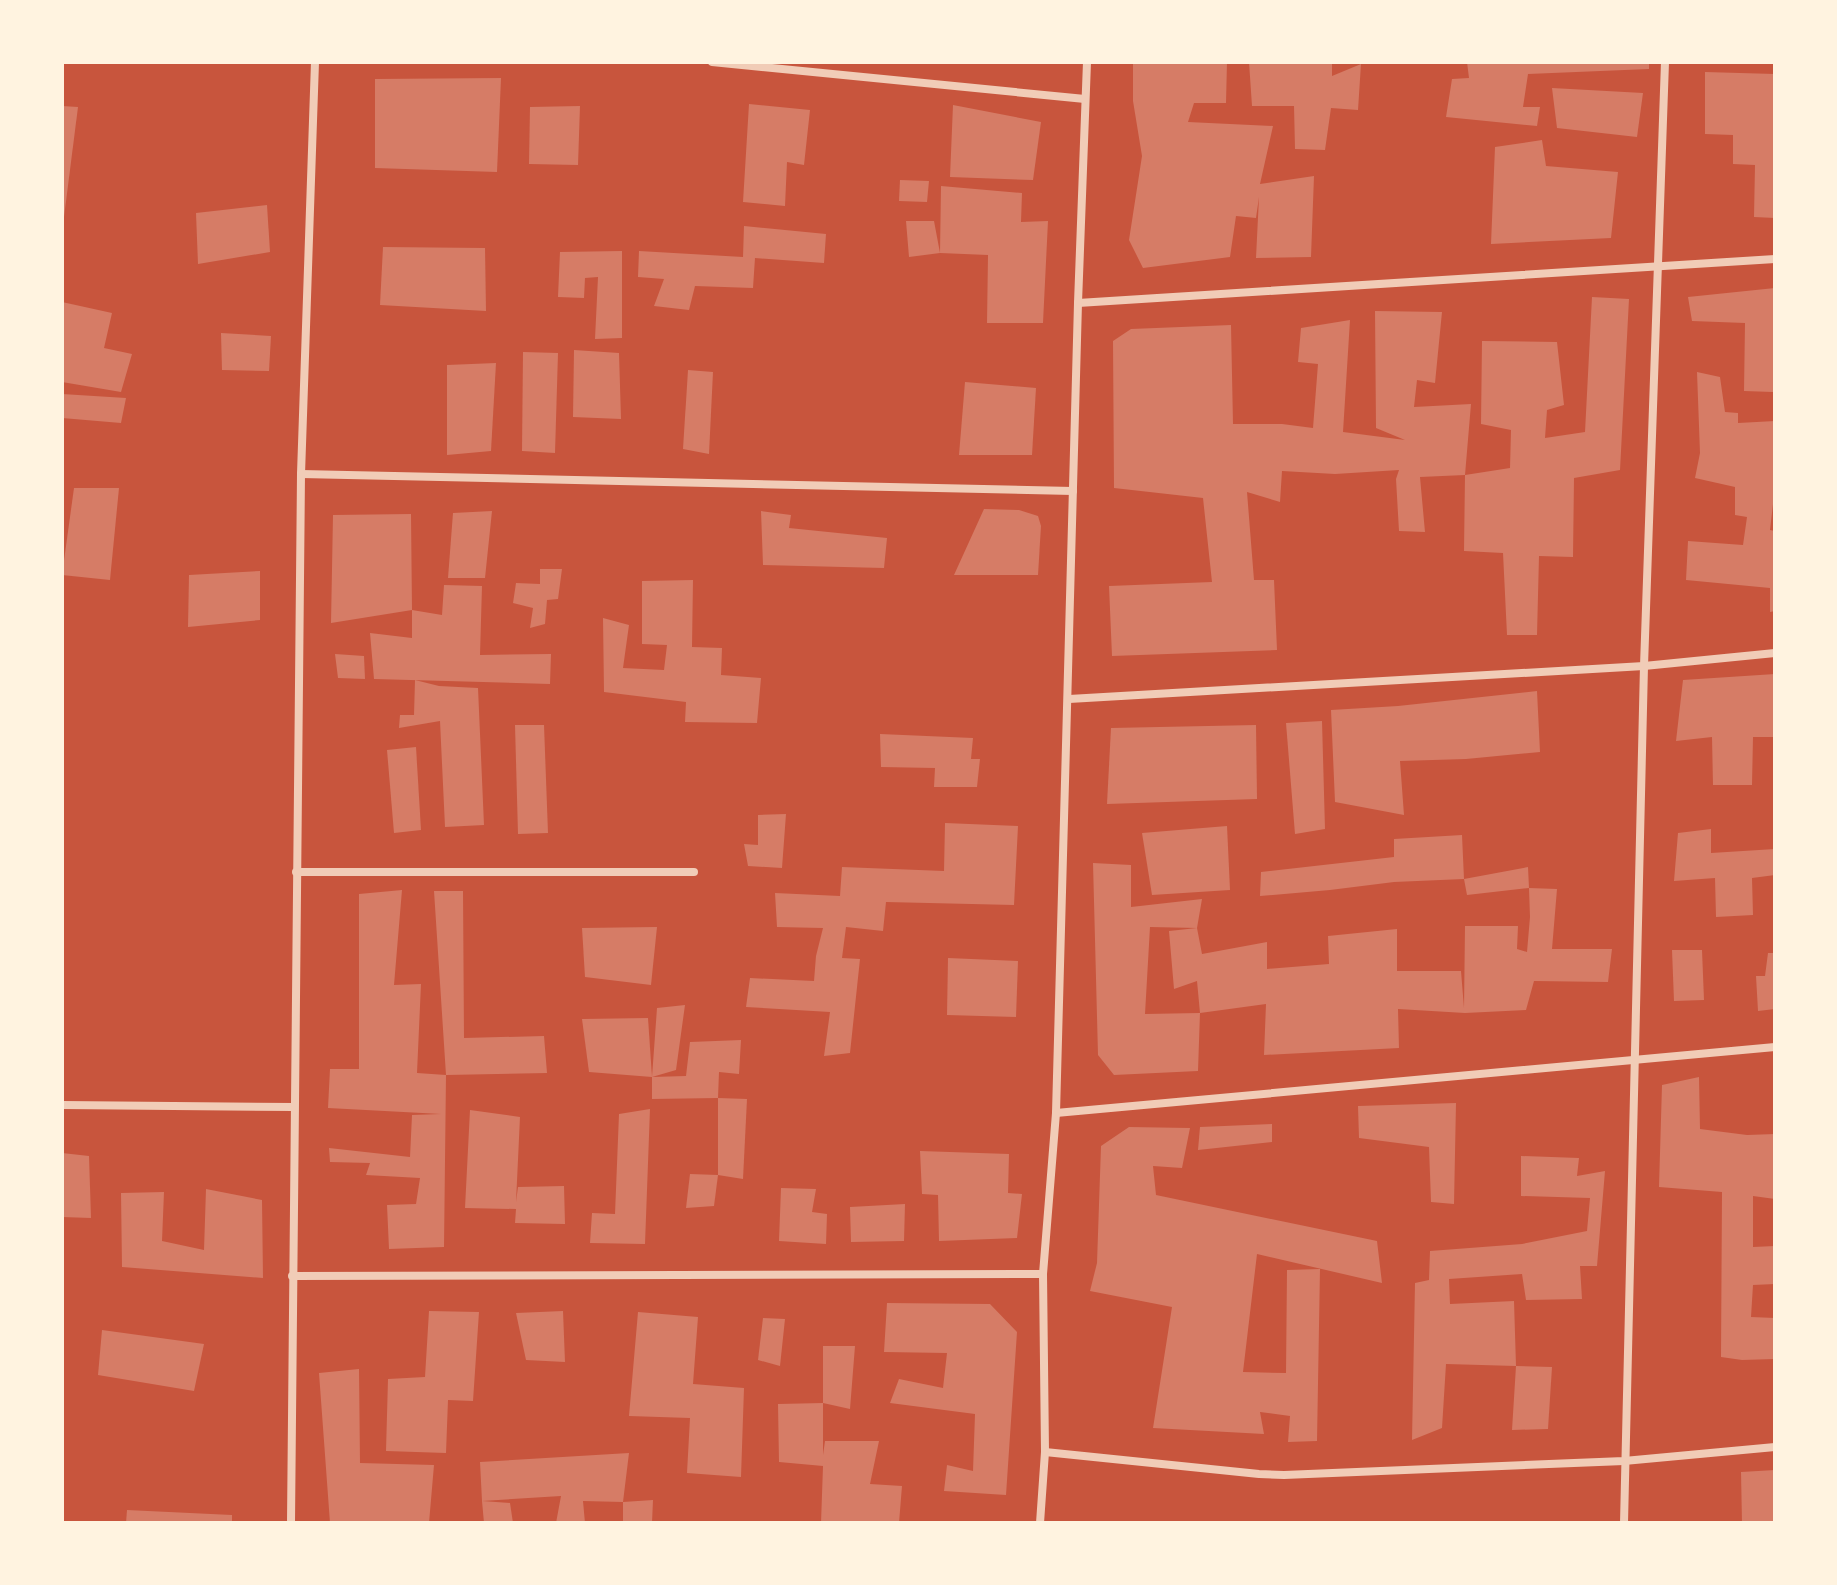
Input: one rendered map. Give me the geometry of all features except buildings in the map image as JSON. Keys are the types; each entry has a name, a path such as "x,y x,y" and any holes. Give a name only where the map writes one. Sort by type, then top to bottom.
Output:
{"street":[{"path":"291,1523 301,474 315,62"},
{"path":"712,62 1085,99"},
{"path":"1040,1523 1045,1452 1043,1274 1056,1113 1087,62"},
{"path":"1624,1523 1644,666 1665,62"},
{"path":"1078,303 1775,259"},
{"path":"301,474 1073,491"},
{"path":"1069,699 1644,666 1775,653"},
{"path":"296,872 694,872"},
{"path":"1056,1113 1775,1047"},
{"path":"62,1105 294,1107"},
{"path":"292,1276 1043,1274"},
{"path":"1045,1452 1259,1474 1624,1461 1775,1447"}]}
